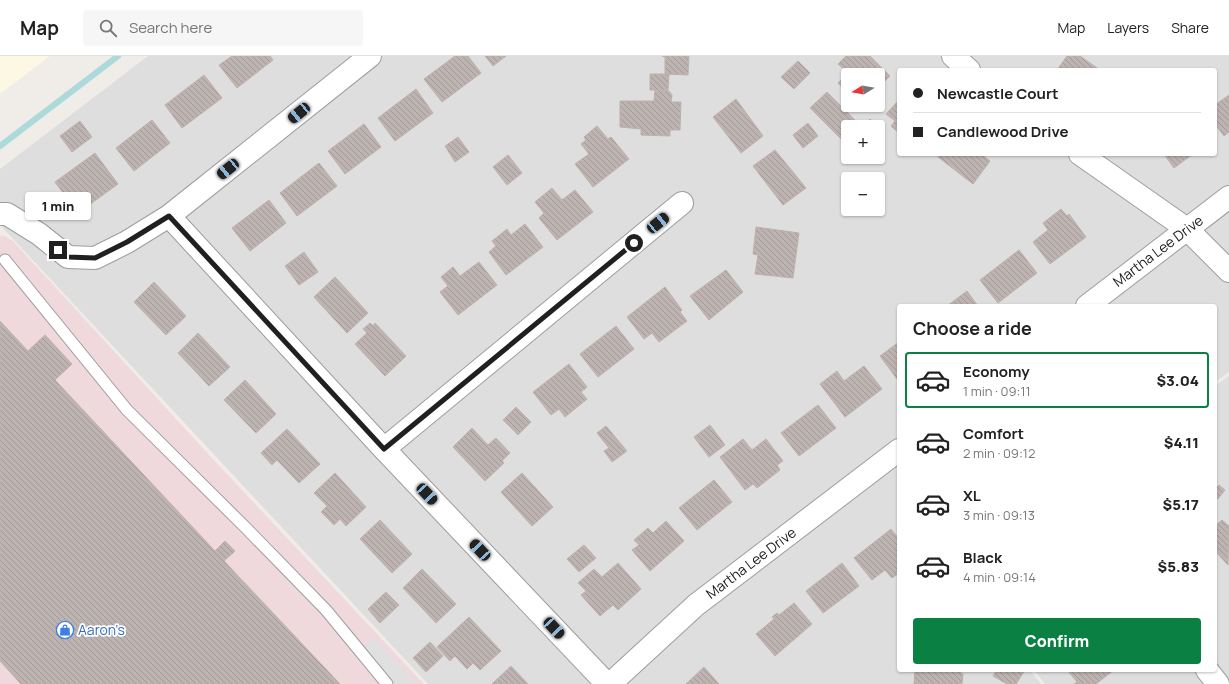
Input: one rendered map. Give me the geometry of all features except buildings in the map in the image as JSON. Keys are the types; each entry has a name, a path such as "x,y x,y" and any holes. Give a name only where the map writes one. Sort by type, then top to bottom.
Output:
{"street":[{"path":"0,214 7,214 39,234 68,257 95,258 127,242 169,216 370,56"},
{"path":"954,56 967,68"},
{"path":"1083,156 1187,230 1229,271"},
{"name":"Martha Lee Drive","path":"1090,304 1229,197"},
{"path":"384,449 682,203"},
{"path":"169,216 384,449 607,684"},
{"name":"Martha Lee Drive","path":"610,684 696,605 897,452"},
{"path":"1209,672 1218,684"}],"lane":[{"path":"5,260 127,410 326,610 387,684"}],"shaded area":[{"path":"0,56 50,56 0,94"},
{"path":"148,56 1229,56 1229,372 1217,381 1217,304 897,304 897,672 1032,672 1041,684 428,684 0,225 0,169"},
{"path":"3,235 13,241 209,455 424,684 0,684 0,236"},
{"path":"1229,376 1229,684 1045,684 1036,672 1217,672 1217,385"},
{"path":"373,637 417,684 387,684 359,651"}],"waterway":[{"path":"0,146 118,56"}],"place":[{"name":"Aaron's","path":"65,630"}],"route":[{"path":"58,250 68,257 95,258 127,242 169,216 384,449 634,243"}]}
